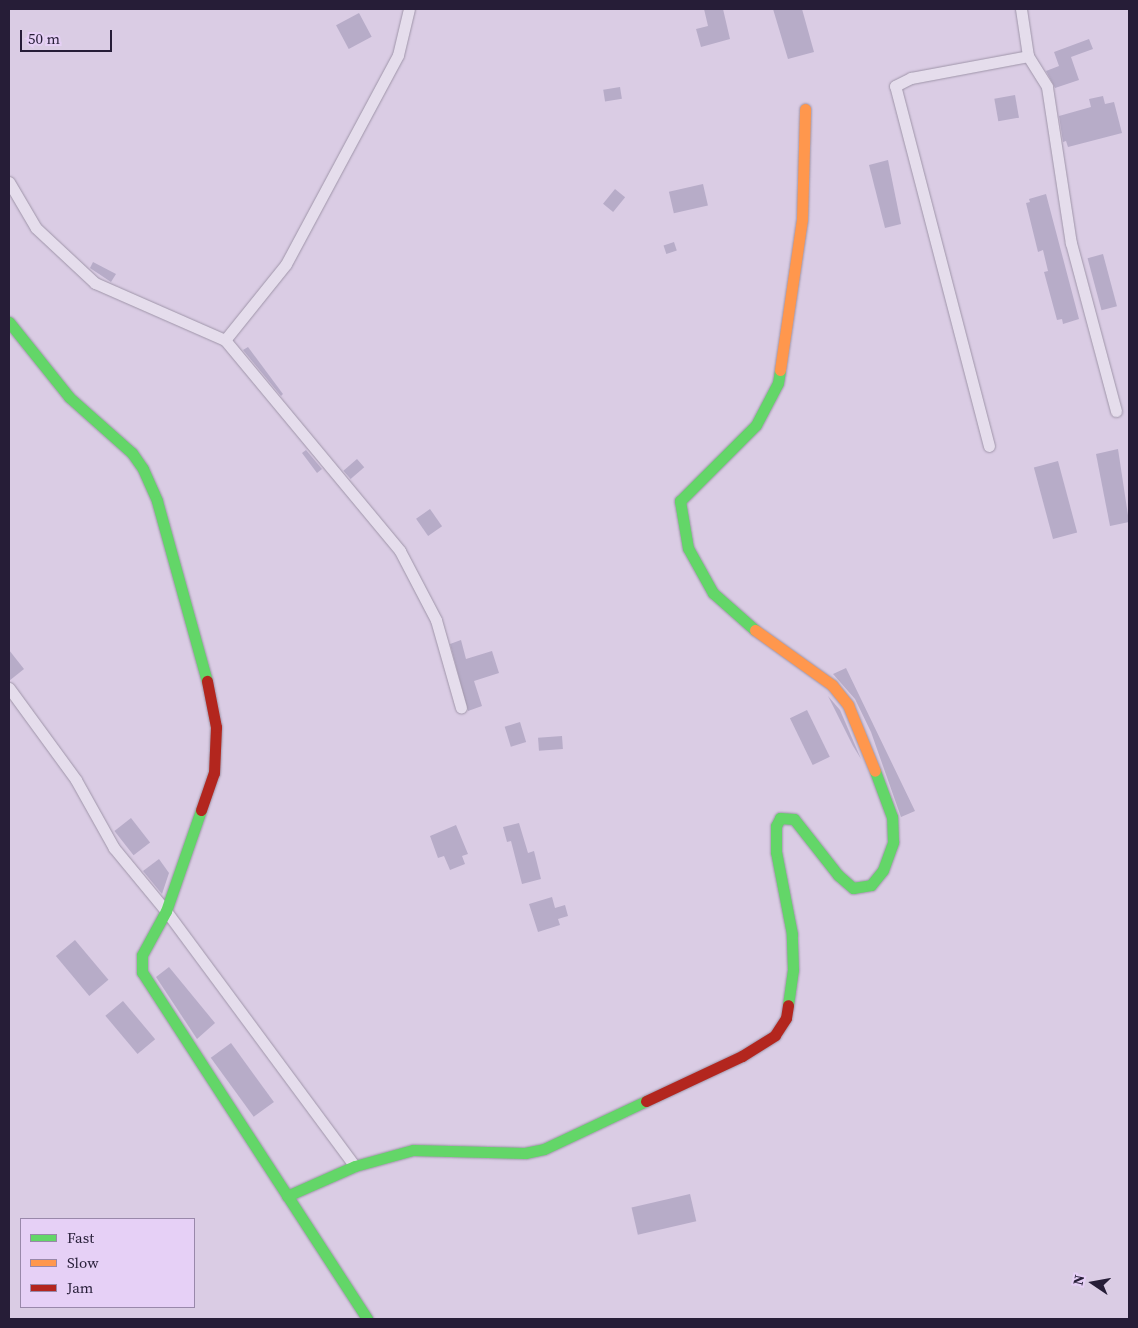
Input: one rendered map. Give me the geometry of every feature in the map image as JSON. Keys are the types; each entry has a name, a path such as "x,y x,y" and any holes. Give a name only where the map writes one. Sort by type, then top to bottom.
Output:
{"street":[{"path":"225,340 286,264 398,55 409,9"},
{"path":"1021,9 1028,56 1047,87 1071,243 1116,411"},
{"path":"989,446 895,86 911,78 1028,56"},
{"path":"287,1196 354,1166 413,1150 525,1153 544,1149 742,1056 775,1034 786,1018 793,970 792,934 776,852 776,826 780,818 794,819 838,875 854,888 871,885 883,870 893,842 892,817 863,736 848,705 832,686 751,626 714,593 688,548 680,501 756,425 778,384 802,219 805,109"},
{"path":"9,182 36,228 95,283 225,340 400,551 436,620 461,708"},
{"path":"9,322 69,397 132,453 143,469 157,501 206,678 216,727 214,773 166,912 142,955 142,972 367,1319"},
{"path":"9,688 76,780 114,848 166,912 354,1166"}],"building":[{"path":"704,9 723,9 730,39 701,47 696,29 708,26"},
{"path":"773,9 802,9 814,52 788,59"},
{"path":"359,13 372,37 349,49 336,25"},
{"path":"1089,39 1093,49 1071,57 1079,80 1055,88 1046,71 1059,66 1054,52"},
{"path":"620,87 622,99 605,102 603,90"},
{"path":"1015,95 1019,118 998,121 994,99"},
{"path":"1103,96 1105,104 1114,102 1122,133 1068,147 1066,141 1063,142 1059,116 1091,107 1089,99"},
{"path":"888,160 901,224 885,228 869,165"},
{"path":"703,184 708,205 674,213 669,192"},
{"path":"615,189 625,197 613,212 603,204"},
{"path":"1046,194 1079,319 1063,324 1062,319 1057,320 1044,272 1048,271 1043,250 1038,252 1026,203 1030,202 1029,199"},
{"path":"674,242 677,251 666,254 664,245"},
{"path":"1103,254 1117,306 1102,310 1088,258"},
{"path":"93,262 116,274 111,282 90,268"},
{"path":"248,347 283,394 281,396 243,350"},
{"path":"1118,449 1129,522 1110,526 1096,454"},
{"path":"306,450 322,469 317,473 302,453"},
{"path":"357,459 364,467 351,479 343,471"},
{"path":"1058,461 1077,532 1053,539 1034,467"},
{"path":"430,509 442,526 428,536 416,519"},
{"path":"461,640 466,659 492,651 499,673 474,681 482,706 468,711 450,644"},
{"path":"9,650 24,669 9,681"},
{"path":"846,668 915,811 901,817 871,732 855,699 833,674"},
{"path":"828,696 840,710 861,759 853,746"},
{"path":"807,710 830,757 813,765 790,718"},
{"path":"520,722 526,742 511,747 505,727"},
{"path":"562,736 563,749 539,751 538,738"},
{"path":"131,818 150,842 134,855 114,831"},
{"path":"519,823 528,853 534,851 541,879 522,884 511,841 507,842 503,827"},
{"path":"456,825 468,854 462,856 465,864 450,870 444,856 438,858 430,836"},
{"path":"159,859 169,873 162,894 143,871"},
{"path":"552,897 555,908 565,905 568,916 558,919 560,925 538,932 529,904"},
{"path":"75,940 108,980 89,996 56,956"},
{"path":"169,967 215,1023 197,1039 156,977"},
{"path":"123,1001 155,1039 138,1054 105,1016"},
{"path":"231,1043 274,1102 254,1117 211,1058"},
{"path":"690,1194 696,1221 638,1235 632,1207"}],"traffic: fast":[{"path":"9,322 69,397 132,453 143,469 157,501 207,681"},
{"path":"755,630 713,593 688,548 680,501 756,425 778,383 780,370"},
{"path":"788,1005 793,970 792,934 776,852 776,826 780,818 794,819 838,875 853,888 871,885 883,870 893,842 892,817 875,771"},
{"path":"201,810 166,911 142,955 142,972 367,1319"},
{"path":"287,1196 355,1166 413,1150 525,1153 544,1149 646,1101"}],"traffic: slow":[{"path":"780,370 802,219 805,109"},
{"path":"755,630 832,685 848,705 875,771"}],"traffic: jam":[{"path":"201,810 214,773 216,727 207,681"},
{"path":"646,1101 742,1056 775,1035 786,1018 788,1005"}]}
